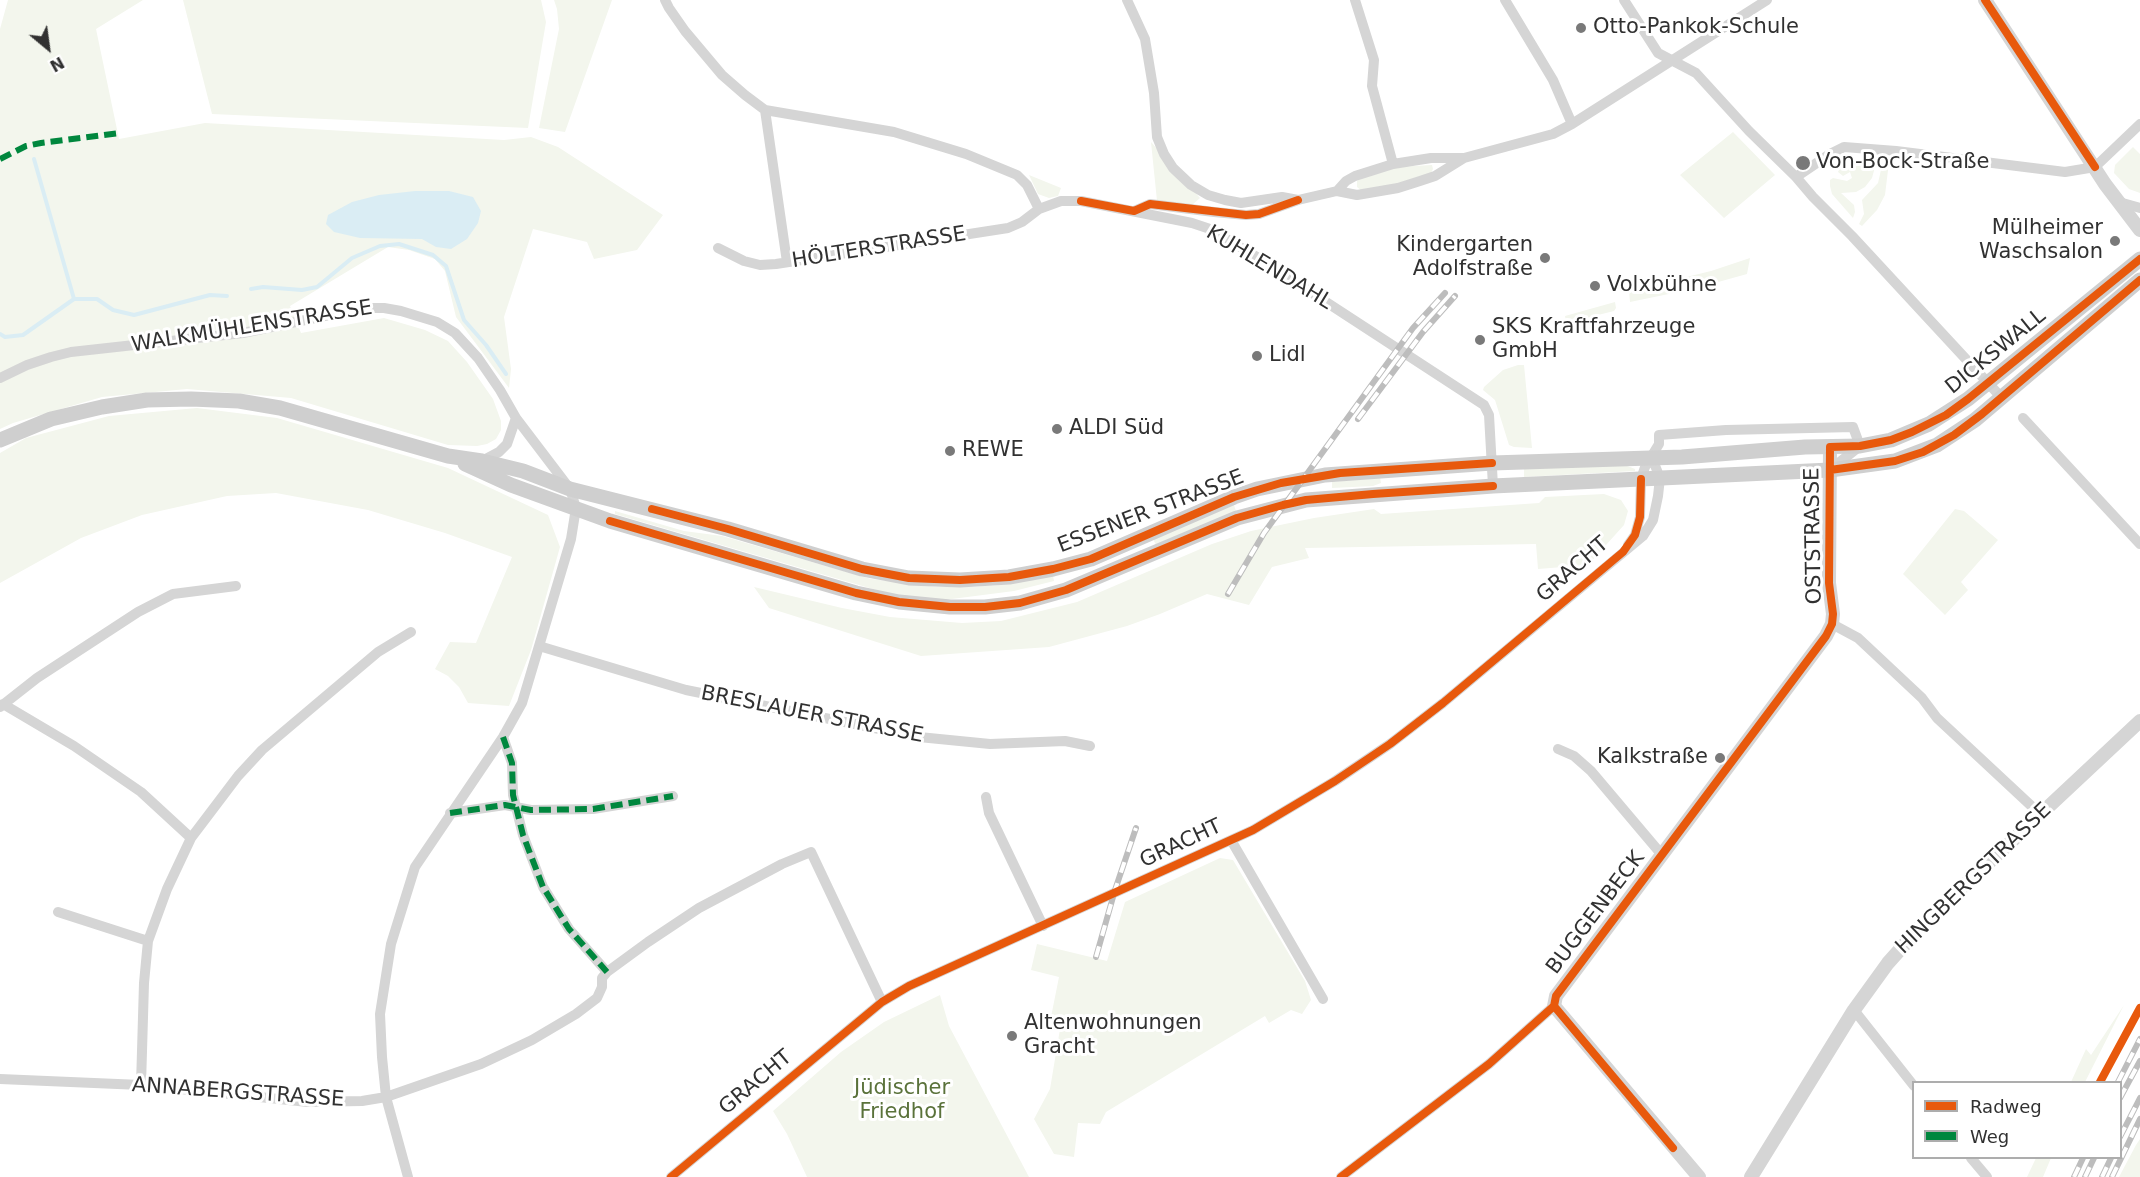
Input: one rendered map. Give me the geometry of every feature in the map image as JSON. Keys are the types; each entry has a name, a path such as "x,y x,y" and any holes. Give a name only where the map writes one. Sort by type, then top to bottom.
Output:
{"main road":[{"name":"DICKSWALL","path":"1860,446 1891,440 1946,415 2140,259"},
{"name":"DICKSWALL","path":"1830,470 1876,465 1923,452 1954,435 2140,280"},
{"name":"ESSENER STRASSE","path":"0,440 51,419 102,407 147,400 239,401 280,408 448,456 523,471 570,489 728,529 862,569 909,578 960,580 1009,577 1091,559 1234,497 1281,483 1340,473 1492,463 1652,458 1805,447 1860,446"},
{"name":"ESSENER STRASSE","path":"448,456 511,485 610,521 683,543 856,593 899,602 950,607 985,607 1020,603 1066,590 1237,518 1306,500 1493,486 1830,470"}],"street":[{"path":"665,0 685,31 722,75 765,110 894,132 966,154 1017,175 1027,185 1039,209"},
{"path":"1127,0 1145,39 1154,93 1157,137 1173,168 1208,195 1241,203 1282,197 1298,200"},
{"path":"1355,0 1374,60 1372,86 1393,164"},
{"path":"1505,0 1553,80 1572,124"},
{"path":"1624,0 1658,53 1696,73 2001,397"},
{"path":"1134,211 1150,204 1246,215 1259,214 1298,200 1337,191 1357,195 1398,188 1435,176 1464,159 1553,134 1572,124 1767,0"},
{"path":"1985,0 2095,167 2140,230"},
{"path":"765,110 787,262"},
{"path":"1796,177 1844,147 2065,171 2095,167 2140,124"},
{"path":"1337,191 1346,181 1355,176 1393,164 1431,158 1464,159"},
{"name":"KUHLENDAHL","path":"1039,209 1061,201 1081,201 1192,223 1227,238 1484,405 1489,415 1493,486"},
{"path":"2119,202 2140,208"},
{"name":"HÖLTERSTRASSE","path":"718,248 744,261 760,265 787,262 1008,228 1022,222 1039,209"},
{"name":"WALKMÜHLENSTRASSE","path":"0,378 35,362 71,352 243,333 331,313 363,308 384,308 437,322 455,333 478,358 516,418 570,489 576,508"},
{"path":"482,461 499,452 507,444 516,418"},
{"path":"2023,418 2140,544"},
{"path":"1652,458 1659,444 1659,435 1726,430 1853,427 1860,446 1830,470"},
{"name":"OSTSTRASSE","path":"1830,447 1828,551 1832,624 1858,638 1922,698 1937,718 2040,814"},
{"name":"GRACHT","path":"671,1177 882,1002 909,986 1253,830 1335,781 1390,744 1443,703 1643,536 1653,520 1660,478 1652,458"},
{"name":"GRACHT","path":"1623,552 1635,535 1640,517 1641,479 1645,467 1652,458"},
{"path":"408,1177 386,1097 380,1014 391,945 415,867 504,737 522,704 569,547 576,508"},
{"path":"191,838 141,792 74,746 2,706 37,678 138,612 173,594 236,586"},
{"name":"BUGGENBECK","path":"1341,1177 1489,1065 1554,1006 1556,996 1819,646 1832,624"},
{"path":"141,1085 144,983 148,941 167,889 191,838 231,784 262,750 378,652 411,632"},
{"name":"BRESLAUER STRASSE","path":"539,646 686,690 920,737 990,744 1065,741 1090,746"},
{"name":"HINGBERGSTRASSE","path":"1751,1177 1854,1010 1888,963 1921,926 2140,721"},
{"path":"504,737 512,763 513,795 523,834 543,887 569,929 607,972 699,908 782,864 811,852 882,1002"},
{"name":"BUGGENBECK","path":"1558,749 1574,756 1591,771 1662,855"},
{"path":"450,813 505,805 531,810 593,809 673,796"},
{"path":"986,797 989,813 1043,926"},
{"name":"GRACHT","path":"1231,840 1323,999"},
{"path":"58,912 148,941"},
{"name":"ANNABERGSTRASSE","path":"0,1079 141,1085 308,1102 362,1101 386,1097 481,1064 532,1040 576,1014 597,998 602,987 602,978 607,972"},
{"path":"1554,1006 1699,1177"},
{"path":"1854,1010 1912,1083"},
{"path":"1972,1159 1986,1177"}],"green space":[{"path":"8,0 143,0 96,29 119,139 205,123 504,140 531,137 558,147 663,215 637,250 594,259 587,242 533,229 504,317 511,369 509,388 456,317 445,271 435,259 409,250 388,247 290,306 301,333 384,318 425,330 448,341 467,362 493,399 501,421 501,430 496,439 487,444 448,445 291,398 187,389 102,397 13,423 0,429 0,29"},
{"path":"183,0 541,0 546,22 528,128 212,114"},
{"path":"554,0 612,0 565,132 539,128 559,29"},
{"path":"1733,132 1775,175 1724,218 1680,175"},
{"path":"1151,142 1200,198 1191,206 1157,201"},
{"path":"2133,147 2140,154 2140,193 2129,189 2114,173 2115,165"},
{"path":"1846,161 1871,161 1875,167 1872,178 1865,187 1856,192 1841,193 1854,205 1853,218 1832,194 1830,186 1830,180 1833,178 1847,181 1852,178 1850,172 1843,176 1838,172 1840,166"},
{"path":"1883,161 1889,162 1885,195 1877,210 1862,226 1859,224 1864,214 1862,200 1878,183"},
{"path":"1432,165 1431,173 1402,183 1362,191 1357,187 1357,181 1362,177 1395,167"},
{"path":"1029,175 1061,188 1058,196 1049,198 1038,194"},
{"path":"1750,258 1747,274 1693,289 1630,302 1629,291 1711,271"},
{"path":"1615,302 1614,311 1574,321 1568,333 1565,316"},
{"path":"1524,365 1532,448 1509,445 1495,400 1483,390 1503,370"},
{"path":"197,408 277,418 448,468 548,515 560,547 531,650 509,706 468,703 459,687 448,676 435,669 450,642 476,643 512,557 445,533 368,510 276,493 227,496 142,515 81,538 0,583 0,453 26,438 109,416"},
{"path":"1625,465 1635,471 1524,477 1524,469"},
{"path":"1380,477 1381,483 1373,486 1332,488 1332,482"},
{"path":"1604,494 1621,500 1628,511 1624,525 1588,565 1538,569 1536,544 1305,548 1309,558 1272,567 1249,605 1207,594 1127,626 1049,647 921,656 769,608 754,587 890,617 962,623 1001,621 1077,602 1212,544 1251,531 1374,509 1381,514 1539,503 1545,497"},
{"path":"1234,505 1236,511 1156,545 1153,539"},
{"path":"1955,509 1964,511 1998,540 1961,582 1968,590 1945,615 1903,574"},
{"path":"615,511 684,531 722,536 871,579 936,587 1001,585 1053,576 1054,581 1014,591 944,600 890,594 615,514"},
{"path":"1220,858 1233,860 1305,981 1311,1000 1302,1014 1291,1010 1269,1023 1265,1016 1106,1112 1100,1124 1078,1123 1074,1157 1054,1154 1034,1119 1050,1089 1060,1029 1049,1027 1059,977 1031,970 1037,944 1107,961 1125,902"},
{"name":"Jüdischer Friedhof","path":"940,995 949,1026 1029,1177 807,1177 787,1134 773,1111 841,1052 884,1022"},
{"path":"2124,1005 2086,1081 2071,1081 2086,1049 2091,1055"},
{"path":"2140,1139 2140,1177 2119,1177 2136,1145"},
{"path":"2036,1159 2051,1159 2043,1177 2027,1177"}],"shaded area":[{"path":"415,191 449,191 473,197 481,211 478,223 467,239 451,249 436,247 422,239 360,238 334,232 326,224 328,215 352,202 379,195"}],"waterway":[{"path":"34,159 74,299"},
{"path":"251,289 263,287 302,290 317,287 352,258 380,246 399,244 433,255 446,266 464,320 486,345 506,374"},
{"path":"0,334 5,337 23,335 74,299 97,299 113,310 134,315 210,295 227,296"}],"railway":[{"path":"1228,594 1264,533 1413,328 1445,293"},
{"path":"1358,419 1423,332 1455,296"},
{"path":"1096,957 1136,828"},
{"path":"2119,1081 2140,1039"},
{"path":"2122,1094 2140,1061"},
{"path":"2122,1133 2140,1098"},
{"path":"2122,1156 2140,1119"},
{"path":"2074,1177 2083,1159"},
{"path":"2085,1177 2094,1159"},
{"path":"2102,1177 2111,1159"},
{"path":"2112,1177 2121,1159"}],"marked path":[{"path":"0,159 26,146 120,133"},
{"path":"503,737 512,763 513,795 523,835 543,887 569,929 607,972"},
{"path":"450,813 505,805 531,810 593,809 673,796"}],"cycle path":[{"path":"1985,0 2095,167"},
{"path":"1081,201 1134,211 1150,204 1246,215 1259,214 1298,200"},
{"path":"1341,1177 1489,1064 1554,1006 1556,996 1826,636 1832,624 1833,614 1829,583 1830,447 1860,446 1891,440 1946,415 2140,259"},
{"path":"1830,470 1895,461 1923,452 1954,435 2140,280"},
{"path":"652,509 862,569 909,578 960,580 1009,577 1091,559 1234,497 1281,483 1340,473 1492,463"},
{"path":"671,1177 882,1002 909,986 1253,830 1335,781 1390,744 1443,703 1623,552 1635,535 1640,517 1641,479"},
{"path":"610,521 856,593 899,602 950,607 985,607 1020,603 1066,590 1237,518 1283,505 1306,500 1493,486"},
{"path":"1554,1006 1673,1148"},
{"path":"2101,1081 2140,1008"}],"place":[{"name":"Otto-Pankok-Schule","path":"1581,28"},
{"name":"Von-Bock-Straße","path":"1803,163"},
{"name":"Mülheimer Waschsalon","path":"2115,241"},
{"name":"Kindergarten Adolfstraße","path":"1545,258"},
{"name":"Volxbühne","path":"1595,286"},
{"name":"SKS Kraftfahrzeuge GmbH","path":"1480,340"},
{"name":"Lidl","path":"1257,356"},
{"name":"ALDI Süd","path":"1057,429"},
{"name":"REWE","path":"950,451"},
{"name":"Kalkstraße","path":"1720,758"},
{"name":"Altenwohnungen Gracht","path":"1012,1036"}]}
